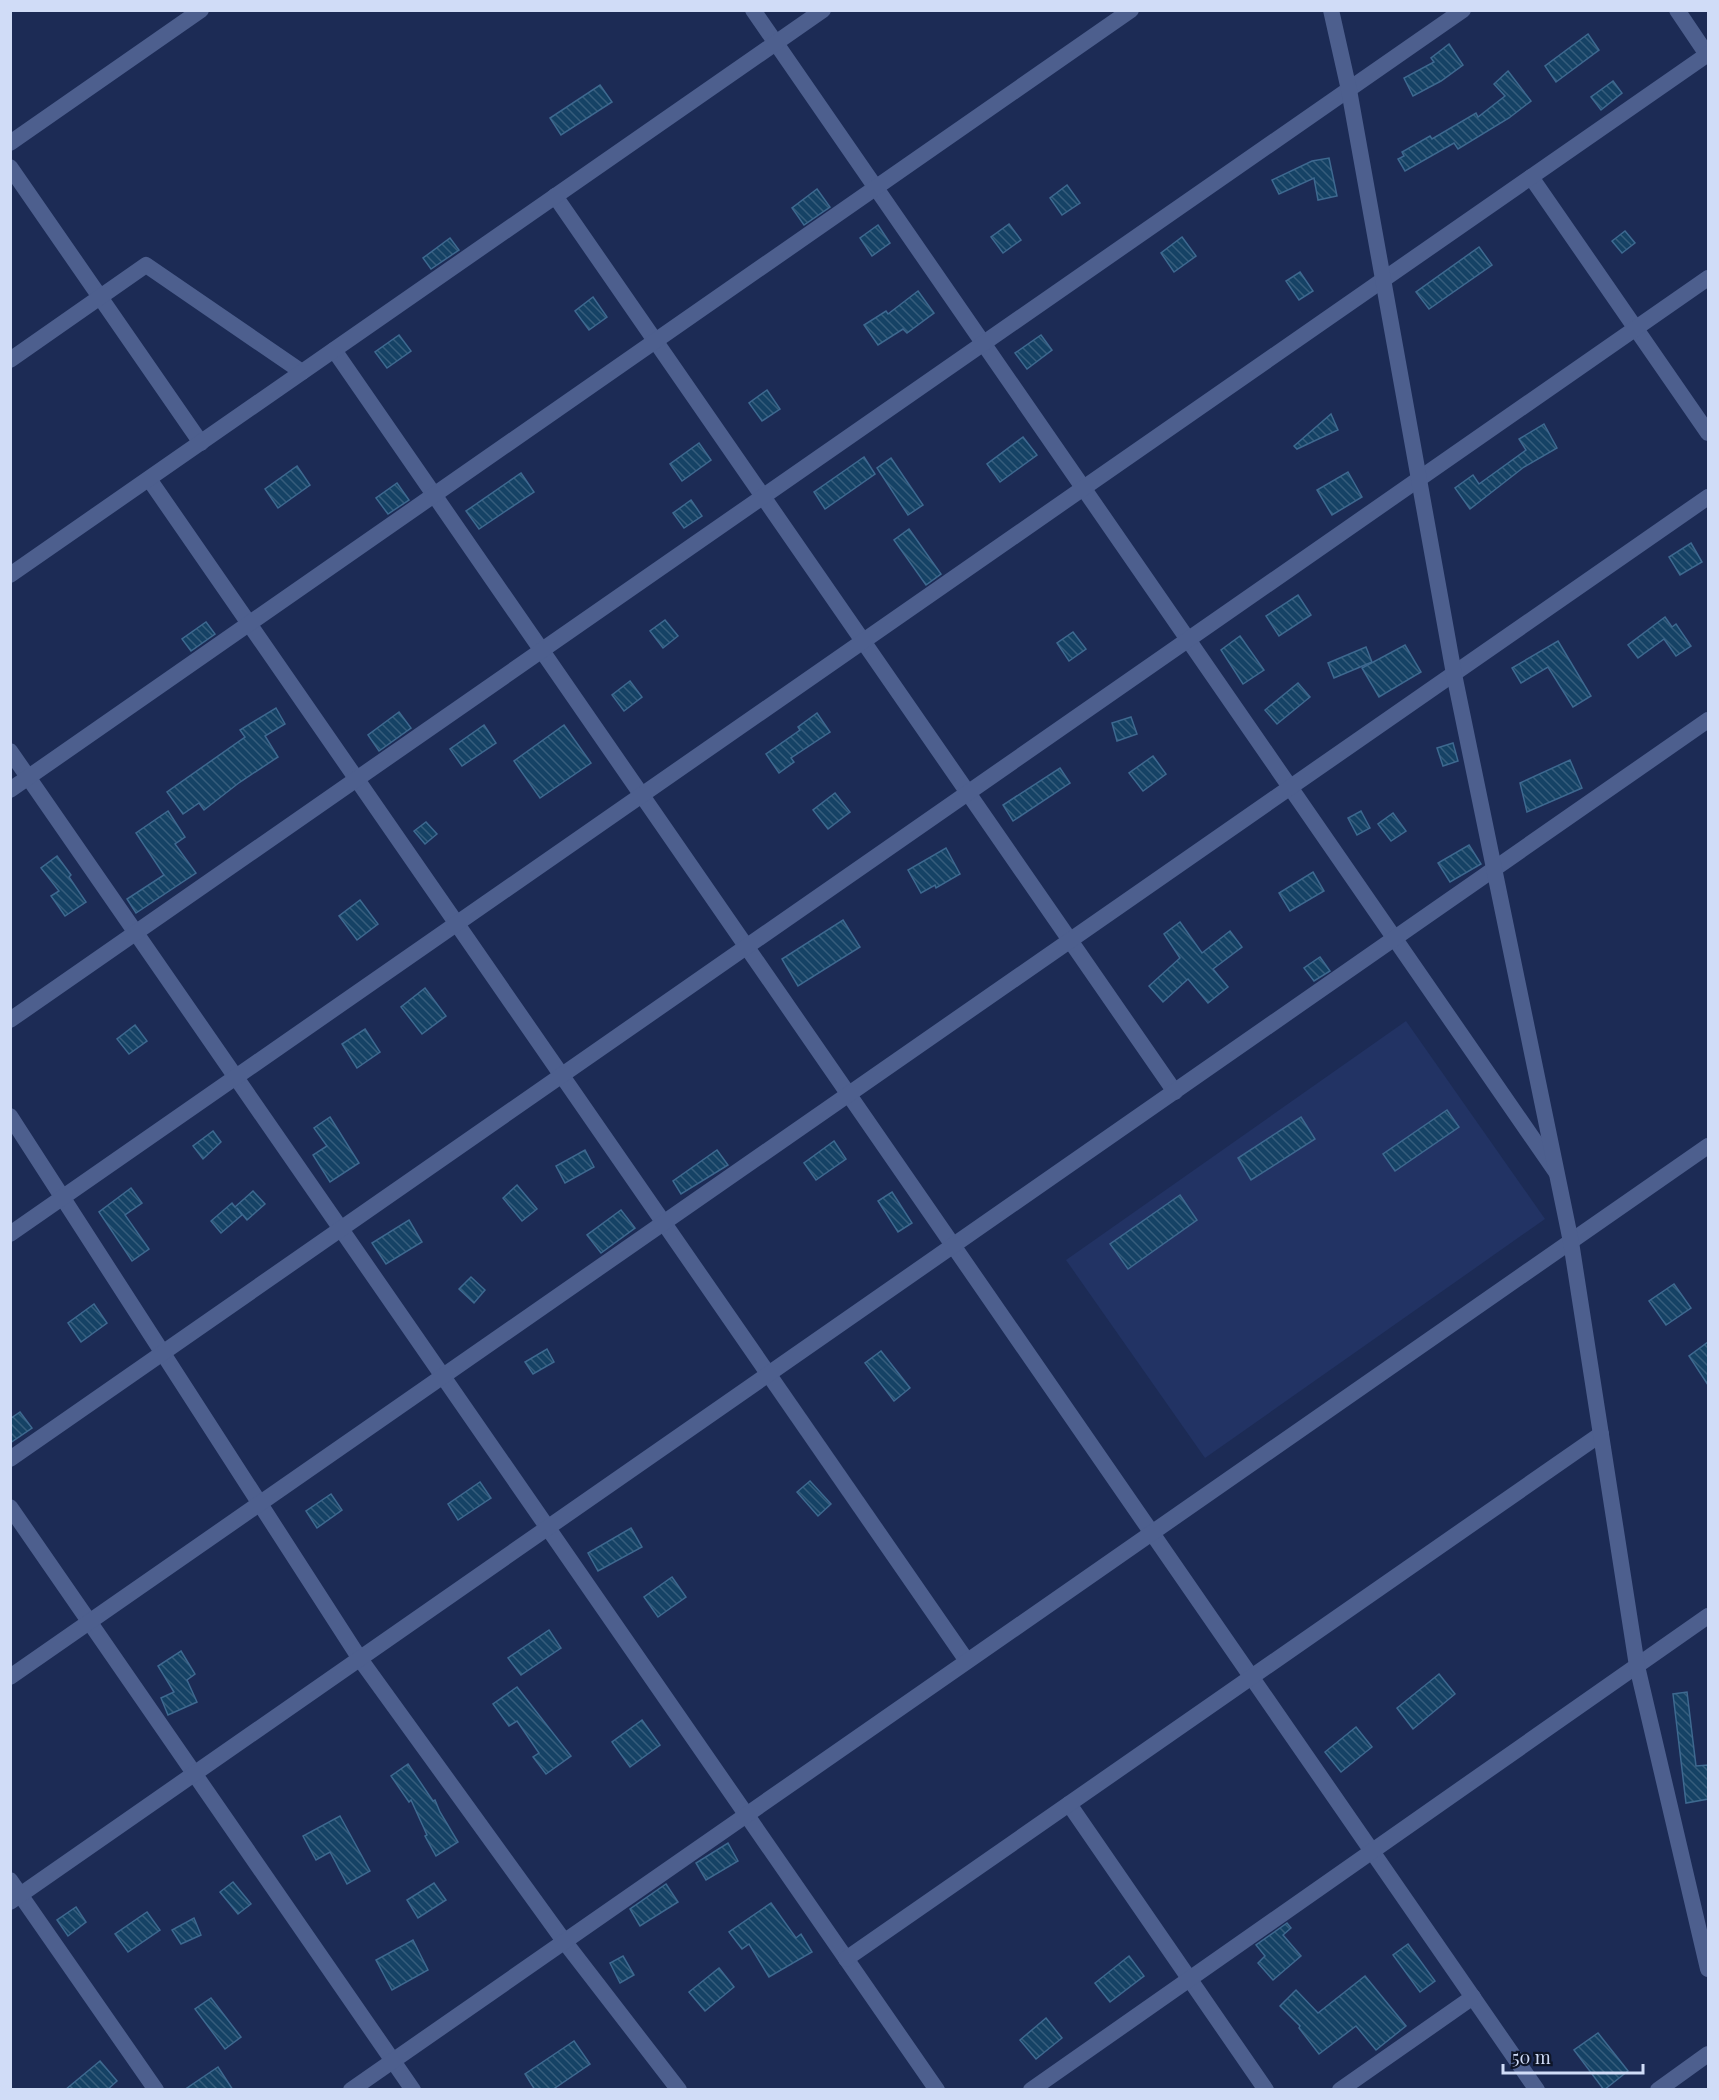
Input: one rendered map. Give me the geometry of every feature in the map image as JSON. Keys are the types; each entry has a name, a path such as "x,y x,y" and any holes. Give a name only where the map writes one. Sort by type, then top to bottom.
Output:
{"street":[{"path":"10,143 201,10"},
{"path":"753,10 1557,1173"},
{"path":"10,575 822,10"},
{"path":"10,790 1131,10"},
{"path":"1331,10 1349,90 1454,674 1570,1242 1637,1666 1708,1969"},
{"path":"10,1020 1463,10"},
{"path":"10,1234 1708,55 1677,10"},
{"path":"10,167 201,442"},
{"path":"1531,177 1708,433"},
{"path":"555,196 1175,1092"},
{"path":"10,360 146,265 302,372"},
{"path":"10,1459 1708,279"},
{"path":"334,351 1537,2090"},
{"path":"149,479 967,1661"},
{"path":"10,1677 1708,497"},
{"path":"16,1898 1708,720"},
{"path":"10,751 937,2090"},
{"path":"10,1116 360,1659 564,1941 679,2090"},
{"path":"351,2090 1708,1146"},
{"path":"846,1959 1601,1434"},
{"path":"10,1507 413,2090"},
{"path":"1031,2090 1708,1616"},
{"path":"1069,1804 1266,2090"},
{"path":"10,1880 16,1898 156,2090"},
{"path":"1340,2090 1473,1997"},
{"path":"1658,2090 1708,2054"}],"shaded area":[{"path":"1406,1021 1545,1219 1205,1458 1066,1260"}],"building":[{"path":"1588,34 1599,50 1556,82 1545,66"},
{"path":"1449,44 1463,65 1441,81 1413,96 1404,78 1434,62 1431,58"},
{"path":"1508,71 1531,101 1509,118 1458,149 1454,143 1405,171 1398,159 1404,156 1402,152 1430,136 1432,139 1476,113 1478,117 1505,96 1494,84"},
{"path":"1613,81 1622,93 1601,110 1591,97"},
{"path":"600,85 612,102 561,135 550,118"},
{"path":"1329,158 1337,196 1318,200 1314,178 1279,194 1272,180 1312,161"},
{"path":"1067,185 1080,203 1062,215 1050,198"},
{"path":"817,189 830,207 804,225 792,208"},
{"path":"1009,224 1021,240 1003,253 991,237"},
{"path":"878,225 890,243 872,256 860,238"},
{"path":"1625,231 1635,243 1622,253 1612,241"},
{"path":"1182,237 1196,256 1174,272 1161,253"},
{"path":"450,238 459,250 431,269 423,258"},
{"path":"1479,247 1492,265 1429,309 1416,292"},
{"path":"1300,272 1313,291 1299,300 1286,281"},
{"path":"918,291 934,313 907,333 903,329 878,345 864,325 886,311 888,314"},
{"path":"593,297 607,317 589,330 575,311"},
{"path":"399,335 411,351 387,368 375,352"},
{"path":"1041,335 1052,350 1027,369 1015,353"},
{"path":"767,390 780,409 762,421 749,403"},
{"path":"1331,414 1338,430 1297,449 1294,446"},
{"path":"1544,424 1557,448 1524,467 1470,509 1455,488 1473,475 1479,484 1526,450 1519,439"},
{"path":"1023,437 1037,455 1000,482 987,464"},
{"path":"699,443 711,460 682,481 670,464"},
{"path":"864,457 875,474 825,509 814,492"},
{"path":"891,458 923,505 908,515 877,468"},
{"path":"297,466 310,485 278,508 265,489"},
{"path":"1348,472 1362,497 1332,515 1317,490"},
{"path":"521,473 534,492 479,529 466,511"},
{"path":"397,483 409,500 388,514 376,498"},
{"path":"691,500 702,516 684,528 673,513"},
{"path":"909,529 941,574 926,585 894,540"},
{"path":"1691,543 1702,562 1680,575 1669,557"},
{"path":"1298,595 1311,615 1279,636 1266,616"},
{"path":"1665,617 1672,627 1676,624 1691,646 1676,656 1664,639 1638,658 1628,645"},
{"path":"665,620 678,636 663,648 650,631"},
{"path":"206,622 215,634 191,651 182,639"},
{"path":"1073,632 1086,649 1069,661 1057,643"},
{"path":"1240,636 1264,670 1243,684 1221,650"},
{"path":"1558,641 1591,696 1573,707 1548,667 1521,683 1512,668"},
{"path":"1405,645 1421,672 1379,697 1362,668"},
{"path":"1366,647 1372,662 1334,678 1328,663"},
{"path":"630,681 642,697 624,711 612,695"},
{"path":"1298,683 1310,697 1277,724 1265,710"},
{"path":"276,708 285,724 265,736 278,757 240,782 204,810 199,803 183,814 167,792 245,737 240,730"},
{"path":"399,712 411,728 379,751 368,735"},
{"path":"817,713 830,732 791,758 794,762 779,773 766,754 800,730 798,727"},
{"path":"1131,717 1137,734 1117,741 1112,723"},
{"path":"484,725 496,743 462,766 450,749"},
{"path":"564,725 591,763 540,798 514,761"},
{"path":"1453,743 1458,761 1443,766 1437,748"},
{"path":"1153,756 1166,774 1143,791 1129,773"},
{"path":"1570,760 1582,788 1527,812 1520,783"},
{"path":"1060,768 1070,783 1013,821 1003,805"},
{"path":"835,793 850,812 828,829 813,810"},
{"path":"168,811 185,837 175,844 196,873 136,913 127,899 164,875 136,833"},
{"path":"1361,811 1370,828 1357,835 1348,818"},
{"path":"1393,813 1406,831 1391,841 1378,824"},
{"path":"426,822 437,834 425,844 414,831"},
{"path":"1469,845 1481,864 1450,882 1438,863"},
{"path":"946,848 960,874 936,888 935,885 921,893 908,870"},
{"path":"57,856 86,902 65,916 51,896 59,891 41,868"},
{"path":"1313,872 1324,891 1290,911 1279,893"},
{"path":"360,900 378,924 357,940 339,916"},
{"path":"843,920 860,947 798,986 782,959"},
{"path":"1180,922 1202,953 1230,931 1242,947 1213,969 1228,987 1208,1003 1188,979 1163,1002 1149,986 1180,958 1164,934"},
{"path":"1320,957 1330,971 1314,981 1304,968"},
{"path":"425,988 446,1016 422,1034 401,1007"},
{"path":"135,1025 147,1041 129,1054 117,1039"},
{"path":"365,1029 380,1052 357,1068 342,1044"},
{"path":"1447,1110 1459,1127 1395,1171 1383,1154"},
{"path":"330,1117 359,1163 330,1182 313,1155 327,1146 314,1128"},
{"path":"1301,1117 1315,1139 1251,1180 1238,1158"},
{"path":"213,1131 221,1142 203,1159 193,1146"},
{"path":"834,1141 846,1159 816,1180 804,1163"},
{"path":"585,1150 594,1167 565,1183 556,1166"},
{"path":"717,1150 728,1165 681,1194 673,1181"},
{"path":"517,1185 537,1209 522,1221 503,1198"},
{"path":"131,1188 142,1203 125,1215 149,1249 132,1261 99,1212"},
{"path":"253,1191 265,1204 247,1220 237,1208 242,1215 221,1233 211,1221 232,1203 235,1207"},
{"path":"892,1192 912,1223 898,1232 878,1201"},
{"path":"1180,1195 1197,1220 1128,1269 1110,1244"},
{"path":"621,1210 635,1228 601,1253 587,1235"},
{"path":"409,1220 422,1242 386,1264 372,1243"},
{"path":"471,1277 485,1290 474,1303 459,1289"},
{"path":"1674,1284 1691,1308 1666,1325 1649,1301"},
{"path":"94,1304 107,1323 81,1342 68,1323"},
{"path":"1708,1342 1708,1385 1689,1356"},
{"path":"547,1349 554,1362 533,1374 525,1362"},
{"path":"881,1351 910,1388 894,1401 865,1363"},
{"path":"20,1412 32,1428 10,1443 10,1419"},
{"path":"810,1481 831,1504 818,1516 797,1492"},
{"path":"480,1482 491,1498 458,1520 448,1504"},
{"path":"331,1494 342,1510 317,1528 306,1511"},
{"path":"631,1528 642,1547 598,1571 588,1553"},
{"path":"672,1577 686,1597 658,1617 644,1597"},
{"path":"549,1630 561,1648 521,1675 508,1658"},
{"path":"181,1651 195,1674 187,1680 197,1702 168,1715 161,1698 174,1692 158,1666"},
{"path":"1439,1674 1455,1694 1413,1729 1397,1708"},
{"path":"517,1687 571,1756 546,1774 533,1757 539,1753 517,1721 509,1726 493,1704"},
{"path":"1687,1692 1696,1766 1708,1765 1708,1799 1686,1803 1673,1694"},
{"path":"642,1720 660,1745 630,1767 612,1742"},
{"path":"1356,1727 1372,1747 1341,1772 1325,1752"},
{"path":"408,1764 433,1801 435,1800 458,1842 436,1856 425,1836 427,1835 411,1800 409,1802 391,1776"},
{"path":"340,1816 370,1871 347,1884 330,1852 316,1860 303,1836"},
{"path":"728,1843 738,1861 706,1880 696,1863"},
{"path":"233,1882 251,1904 238,1914 220,1892"},
{"path":"434,1883 446,1900 418,1918 407,1900"},
{"path":"666,1884 678,1902 640,1926 630,1909"},
{"path":"771,1903 796,1938 801,1934 812,1952 769,1977 749,1944 742,1949 729,1932"},
{"path":"76,1907 86,1922 68,1936 57,1920"},
{"path":"147,1912 160,1930 128,1952 115,1934"},
{"path":"194,1918 201,1935 181,1944 172,1930"},
{"path":"1287,1923 1291,1928 1283,1935 1301,1956 1273,1980 1258,1963 1265,1956 1256,1945"},
{"path":"413,1940 428,1970 392,1990 376,1960"},
{"path":"1408,1944 1435,1981 1420,1992 1393,1955"},
{"path":"623,1956 634,1975 620,1983 610,1963"},
{"path":"1129,1956 1144,1976 1110,2002 1095,1983"},
{"path":"719,1968 734,1987 705,2011 689,1992"},
{"path":"1365,1976 1406,2026 1376,2050 1356,2026 1319,2054 1299,2028 1300,2026 1280,2006 1296,1990 1318,2013"},
{"path":"211,1998 241,2037 225,2049 195,2009"},
{"path":"1046,2018 1062,2038 1036,2059 1020,2040"},
{"path":"1598,2033 1628,2071 1604,2090 1574,2050"},
{"path":"574,2041 590,2064 552,2090 535,2090 525,2074"},
{"path":"100,2061 117,2081 107,2090 65,2090"},
{"path":"218,2067 233,2090 184,2090"}]}
